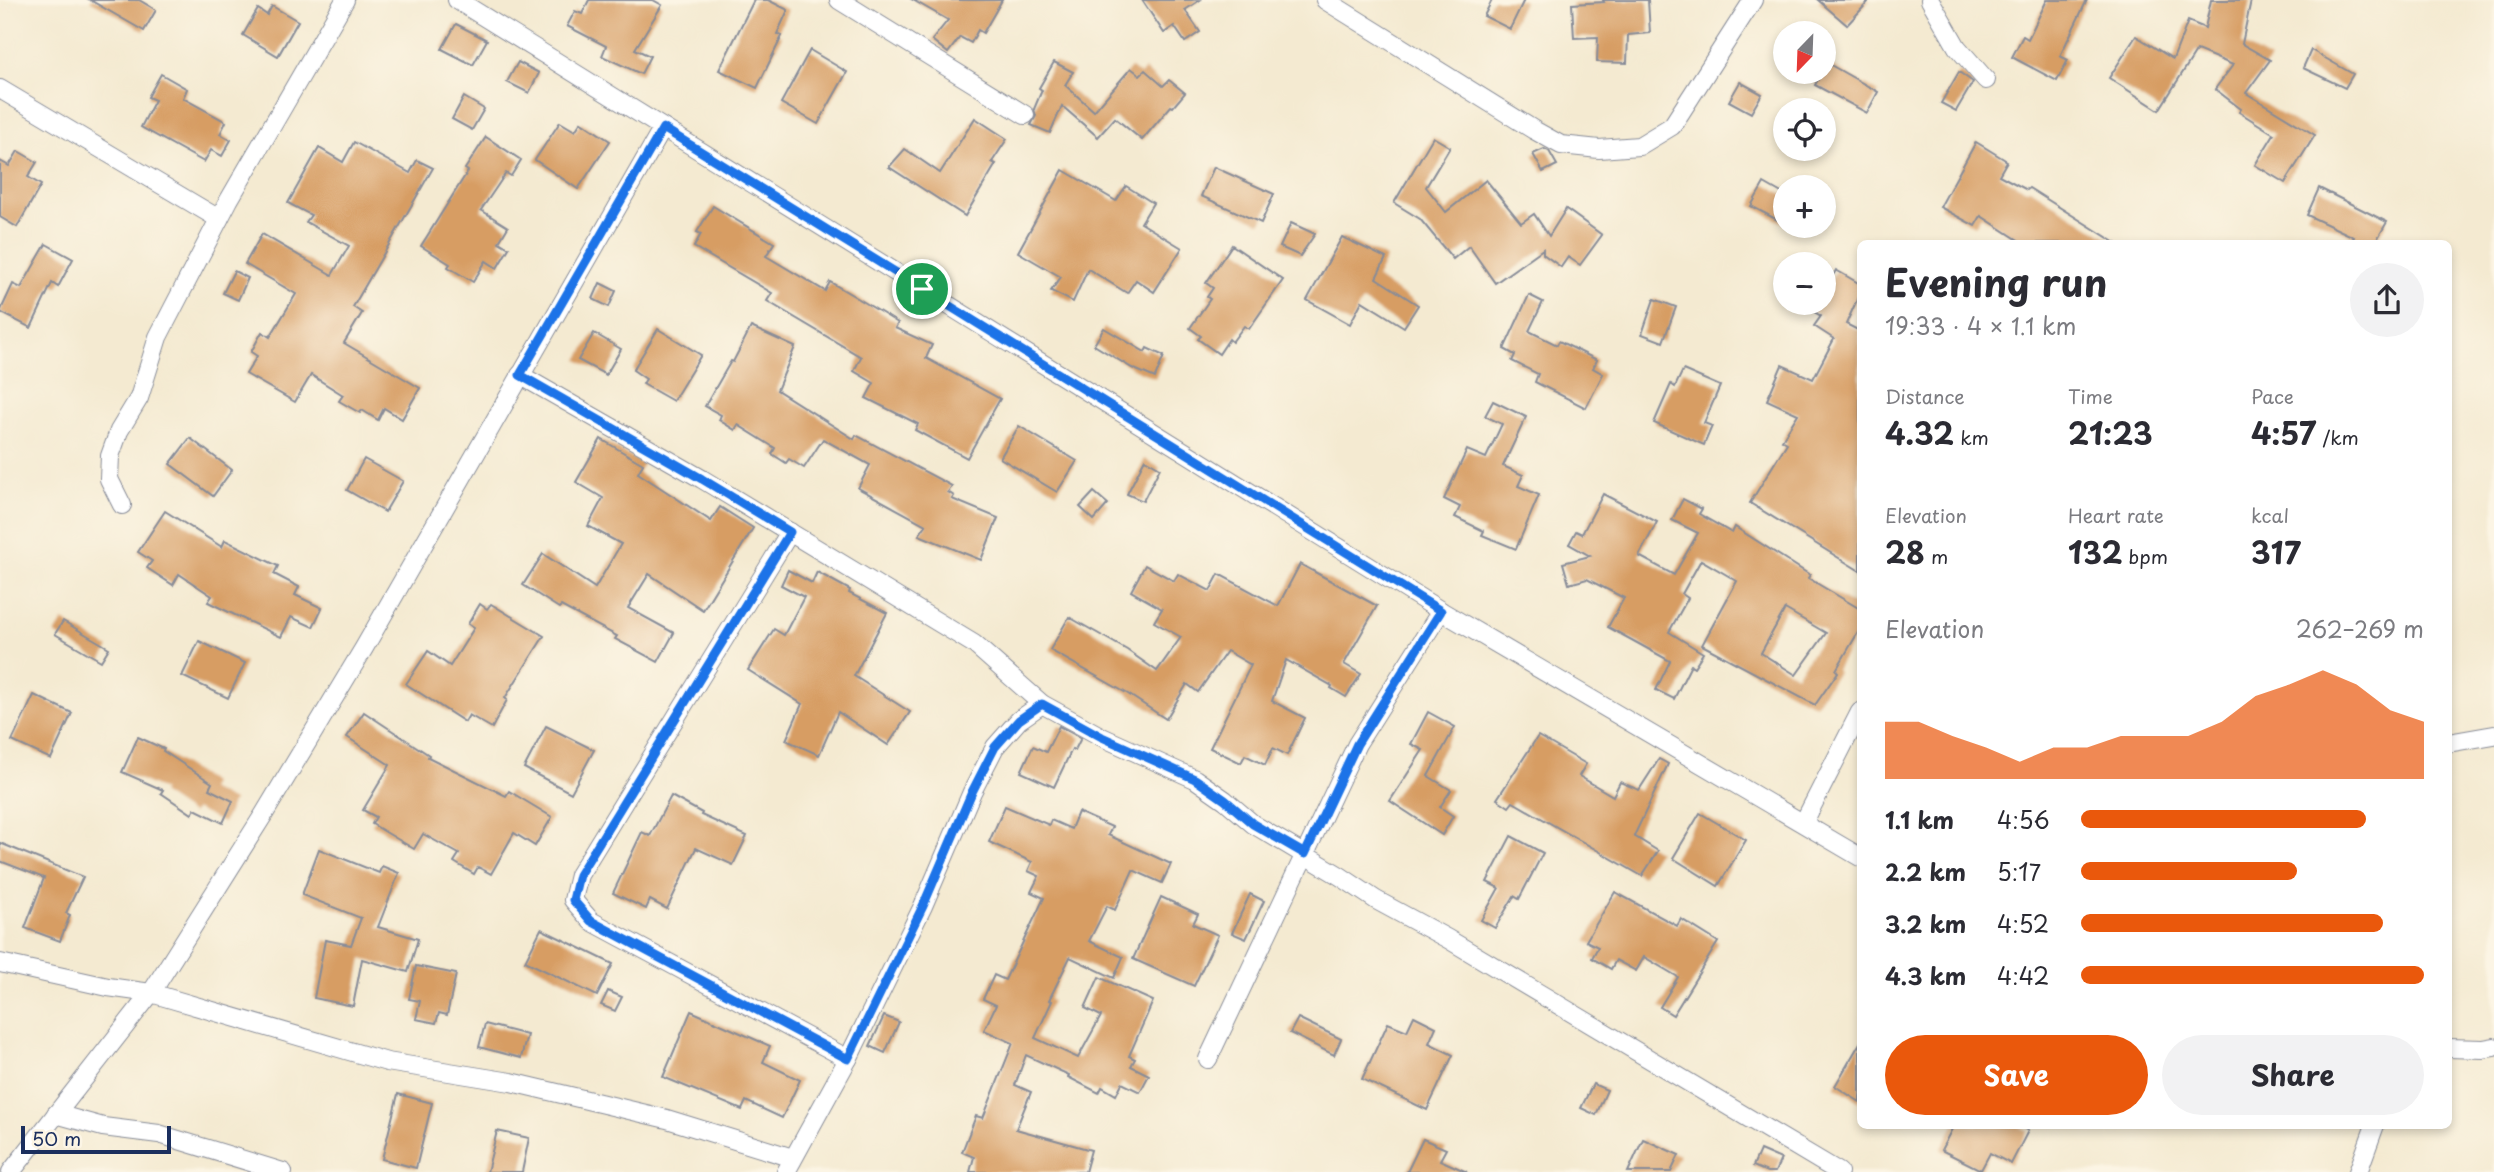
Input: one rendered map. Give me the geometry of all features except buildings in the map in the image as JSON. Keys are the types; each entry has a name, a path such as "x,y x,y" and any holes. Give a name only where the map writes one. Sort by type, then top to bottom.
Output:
{"street":[{"path":"122,505 109,480 110,456 119,431 139,398 158,337 219,219 345,0"},
{"path":"457,0 1441,611 1857,855"},
{"path":"1325,0 1561,145 1599,149 1639,146 1672,126 1753,0"},
{"path":"1930,0 1957,47 1986,80"},
{"path":"850,3 1025,115"},
{"path":"0,89 219,219"},
{"path":"21,1168 56,1114 151,993 364,648 663,128"},
{"path":"520,375 702,479 974,644 1042,704 1102,737 1195,779 1253,824 1376,900 1448,939 1839,1172"},
{"path":"790,532 579,875 573,900 591,921 848,1059"},
{"path":"1208,1059 1357,744 1441,611"},
{"path":"0,963 108,987 151,993 387,1062 537,1088 667,1119 789,1165 848,1059 923,906 972,792 995,747 1019,720 1042,704"},
{"path":"1804,822 1857,718"},
{"path":"2452,742 2494,735"},
{"path":"2452,1048 2494,1047"},
{"path":"56,1114 103,1128 159,1134 283,1172"},
{"path":"2358,1172 2374,1129"}],"route":[{"path":"663,128 922,289 1441,611 1357,744 1305,854 1253,824 1195,779 1102,737 1042,704 1019,720 995,747 972,792 923,906 848,1059 591,921 573,900 579,875 790,532 520,375 663,128"}]}
